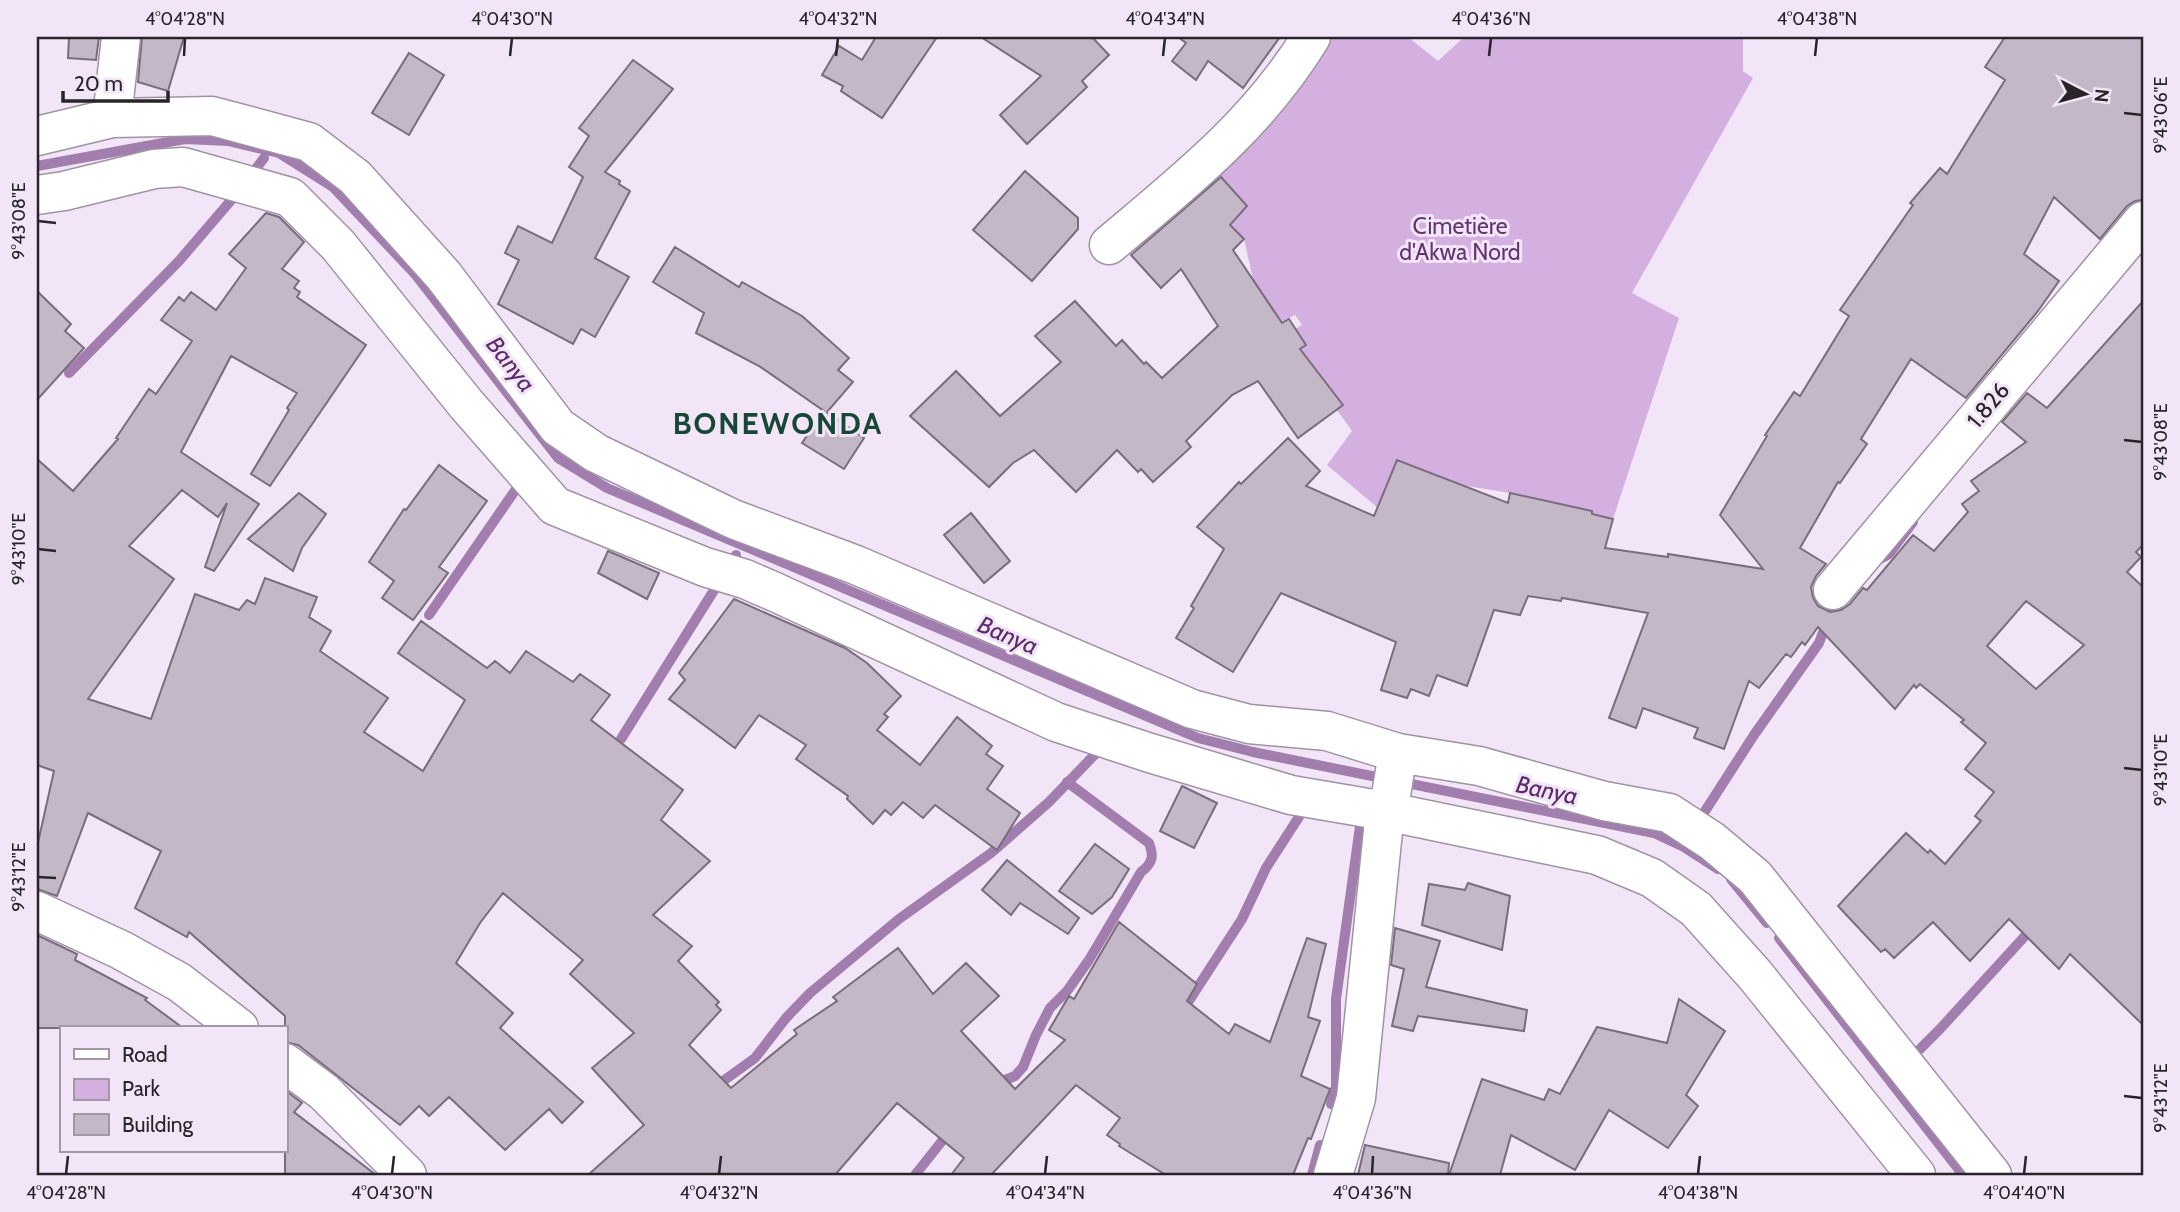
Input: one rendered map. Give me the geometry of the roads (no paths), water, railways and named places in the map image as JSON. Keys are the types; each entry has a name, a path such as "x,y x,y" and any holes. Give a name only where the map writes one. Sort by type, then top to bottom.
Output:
{"street":[{"path":"112,118 121,37"},
{"path":"1109,245 1205,164 1250,120 1296,61 1311,37"},
{"path":"37,136 112,118 212,116 309,142 355,177 444,276 558,428 596,453 733,519 856,565 1192,709 1249,724 1327,731 1392,781 1597,855 1652,878 1696,909 1755,975 1916,1175"},
{"path":"37,195 154,169 183,167 290,197 338,245 466,404 555,506 705,567 765,588 1056,722 1290,795 1479,766 1604,801 1669,813 1712,841 1755,877 1992,1175"},
{"name":"1.826","path":"1833,590 2143,221"},
{"path":"1333,1175 1356,1098 1392,781"},
{"path":"37,911 121,950 179,982 236,1026"},
{"path":"287,1065 324,1093 407,1175"}],"waterway":[{"name":"Banya","path":"37,166 185,139 228,141 279,153 333,187 415,274 558,458 607,488 1198,738 1253,752 1654,833 1684,847 1718,869"},
{"path":"249,178 264,158"},
{"path":"69,373 179,261 239,191"},
{"path":"429,615 523,479"},
{"path":"1874,562 1889,554 1913,522"},
{"path":"623,736 621,739 736,555"},
{"path":"1698,822 1754,735 1819,643 1828,619 1841,597"},
{"path":"712,1089 755,1058 786,1018 810,993 899,919 991,853 1049,802 1103,746"},
{"path":"995,1084 1015,1076 1023,1067 1050,1008 1067,991 1089,960 1151,859 1149,843 1067,782"},
{"path":"1181,1013 1242,919 1266,868 1306,806"},
{"path":"1331,1104 1336,1086 1336,999 1362,812"},
{"name":"Banya","path":"1731,879 1767,923"},
{"path":"1910,1059 2035,925"},
{"name":"Banya","path":"1779,938 1963,1175"},
{"path":"915,1175 950,1131"},
{"path":"1312,1175 1320,1145"}],"district":[{"name":"BONEWONDA","path":"778,423"}],"park label":[{"name":"Cimetière d'Akwa Nord","path":"1460,239"}]}
